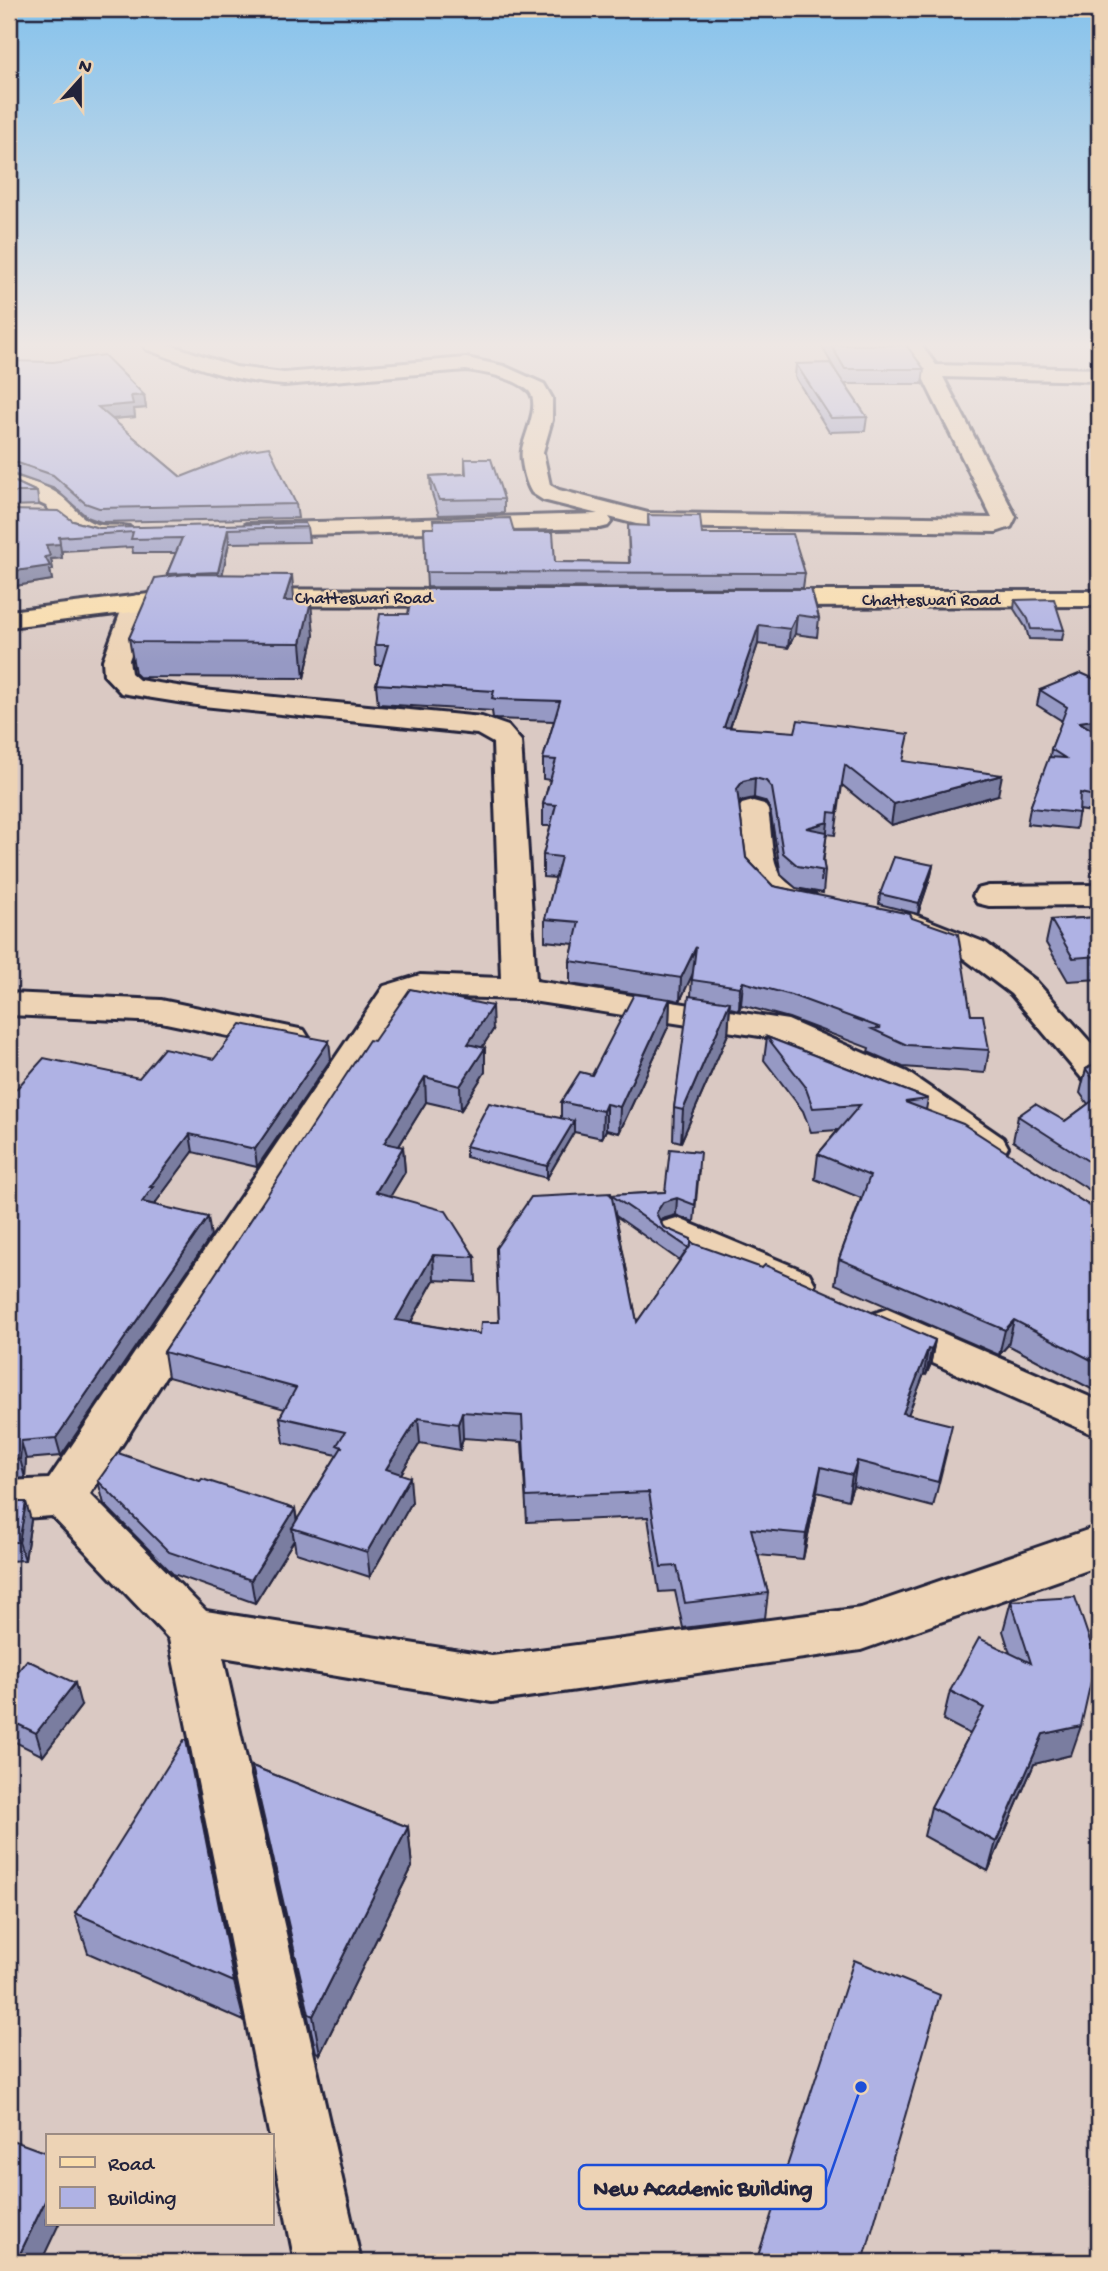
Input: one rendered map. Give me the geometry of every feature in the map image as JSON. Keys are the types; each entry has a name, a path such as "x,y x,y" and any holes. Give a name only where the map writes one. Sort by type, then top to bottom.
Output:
{"main road":[{"name":"Chatteswari Road","path":"9,620 190,597 504,598"},
{"name":"Chatteswari Road","path":"737,598 1099,599"}],"street":[{"path":"533,451 540,488 551,495 648,520"},
{"path":"237,529 648,520 996,525 1003,522 1004,517 971,451"},
{"path":"9,482 36,491 54,501 66,515 89,531 142,531"},
{"path":"32,515 66,515"},
{"path":"137,603 116,660 118,675 131,687 203,698 482,726 498,732 508,741 519,989"},
{"path":"753,810 763,880 784,898 837,909"},
{"path":"989,896 1099,895"},
{"path":"878,917 918,925 974,950 1023,987 1099,1075"},
{"path":"63,1497 396,993 407,988 420,985 519,989 775,1028 894,1080 1010,1161"},
{"path":"9,1004 161,1011 358,1051"},
{"path":"677,1232 1099,1420"},
{"path":"9,1500 63,1497 192,1630 328,2262"},
{"path":"192,1630 492,1679 861,1629 1099,1546"}],"building":[{"path":"9,451 150,451 181,477 247,451 271,451 296,504 99,508 85,503 53,475 9,460"},
{"path":"465,459 491,459 504,499 439,500 430,476 466,474"},
{"path":"9,479 37,492 9,492"},
{"path":"9,510 59,511 73,521 99,528 305,523 307,527 228,529 218,572 167,574 182,538 131,539 133,532 59,537 60,544 46,545 50,556 45,557 50,566 9,572"},
{"path":"648,515 700,516 702,534 793,534 805,573 426,572 424,528 434,528 433,520 510,518 514,532 553,532 555,562 630,563 628,525 649,526"},
{"path":"186,574 292,575 284,601 311,601 301,643 134,642 129,638 155,578"},
{"path":"427,589 811,589 819,618 797,615 790,629 759,625 724,727 795,732 798,720 909,734 903,761 1002,775 894,804 845,765 837,813 829,812 828,822 806,828 827,832 823,860 825,871 798,866 783,853 772,788 766,781 755,778 743,781 737,789 746,858 773,886 910,914 912,918 958,934 971,1015 983,1015 989,1050 907,1045 872,1029 881,1028 791,995 743,982 740,987 692,980 696,947 681,978 570,961 579,922 545,919 561,857 543,855 556,805 543,804 556,760 543,759 560,701 496,699 492,698 494,691 376,684 388,645 375,645 380,614 408,614 410,603 428,603"},
{"path":"1054,599 1064,630 1031,629 1028,619 1015,600"},
{"path":"1081,673 1099,681 1099,719 1079,722 1099,734 1099,771 1095,796 1080,793 1079,813 1030,808 1049,757 1065,758 1051,749 1067,707 1040,690"},
{"path":"894,857 933,865 919,903 880,894"},
{"path":"1099,917 1099,956 1073,958 1051,920"},
{"path":"410,989 492,1006 468,1044 485,1048 460,1086 425,1077 384,1143 403,1147 376,1192 446,1211 475,1257 433,1255 396,1320 480,1334 481,1322 499,1322 496,1248 531,1197 611,1193 637,1322 692,1243 762,1268 765,1265 935,1340 931,1350 928,1349 903,1413 952,1425 938,1482 857,1461 852,1475 821,1467 806,1534 751,1529 768,1593 685,1603 677,1566 661,1567 649,1492 526,1497 522,1416 462,1412 458,1424 418,1418 386,1469 410,1477 367,1552 292,1528 342,1447 337,1445 345,1432 280,1417 296,1388 164,1352 369,1040 374,1041"},
{"path":"634,994 670,999 620,1107 606,1104 603,1111 561,1102 580,1072 592,1075"},
{"path":"689,996 730,1002 683,1110 674,1108"},
{"path":"241,1024 329,1041 255,1149 190,1134 150,1187 153,1187 142,1202 208,1217 56,1438 21,1441 20,1459 9,1460 9,1097 44,1058 139,1078 164,1048 214,1059"},
{"path":"767,1037 928,1099 905,1102 963,1124 1090,1206 1099,1208 1099,1364 1014,1320 1005,1330 839,1259 870,1176 818,1154 860,1105 813,1108 805,1086"},
{"path":"1099,1063 1099,1087 1086,1069"},
{"path":"1099,1096 1099,1168 1018,1116 1035,1104 1065,1121"},
{"path":"489,1103 574,1121 547,1166 466,1146"},
{"path":"670,1149 700,1152 695,1205 677,1198 663,1202 656,1213 663,1227 691,1239 689,1248 611,1195 665,1192"},
{"path":"118,1453 295,1509 251,1580 169,1552 98,1481"},
{"path":"9,1502 26,1502 19,1542 9,1542"},
{"path":"1075,1597 1096,1659 1081,1726 1043,1734 996,1842 931,1807 984,1708 950,1691 979,1638 1031,1663 1011,1601"},
{"path":"27,1660 75,1683 36,1733 9,1720 9,1682"},
{"path":"186,1740 234,1982 75,1913"},
{"path":"252,1766 408,1827 313,2016 309,2014"},
{"path":"854,1960 940,1995 863,2262 756,2262"},
{"path":"9,2139 46,2153 46,2199 16,2262 9,2262"}],"place":[{"name":"New Academic Building","path":"861,2087"}]}
